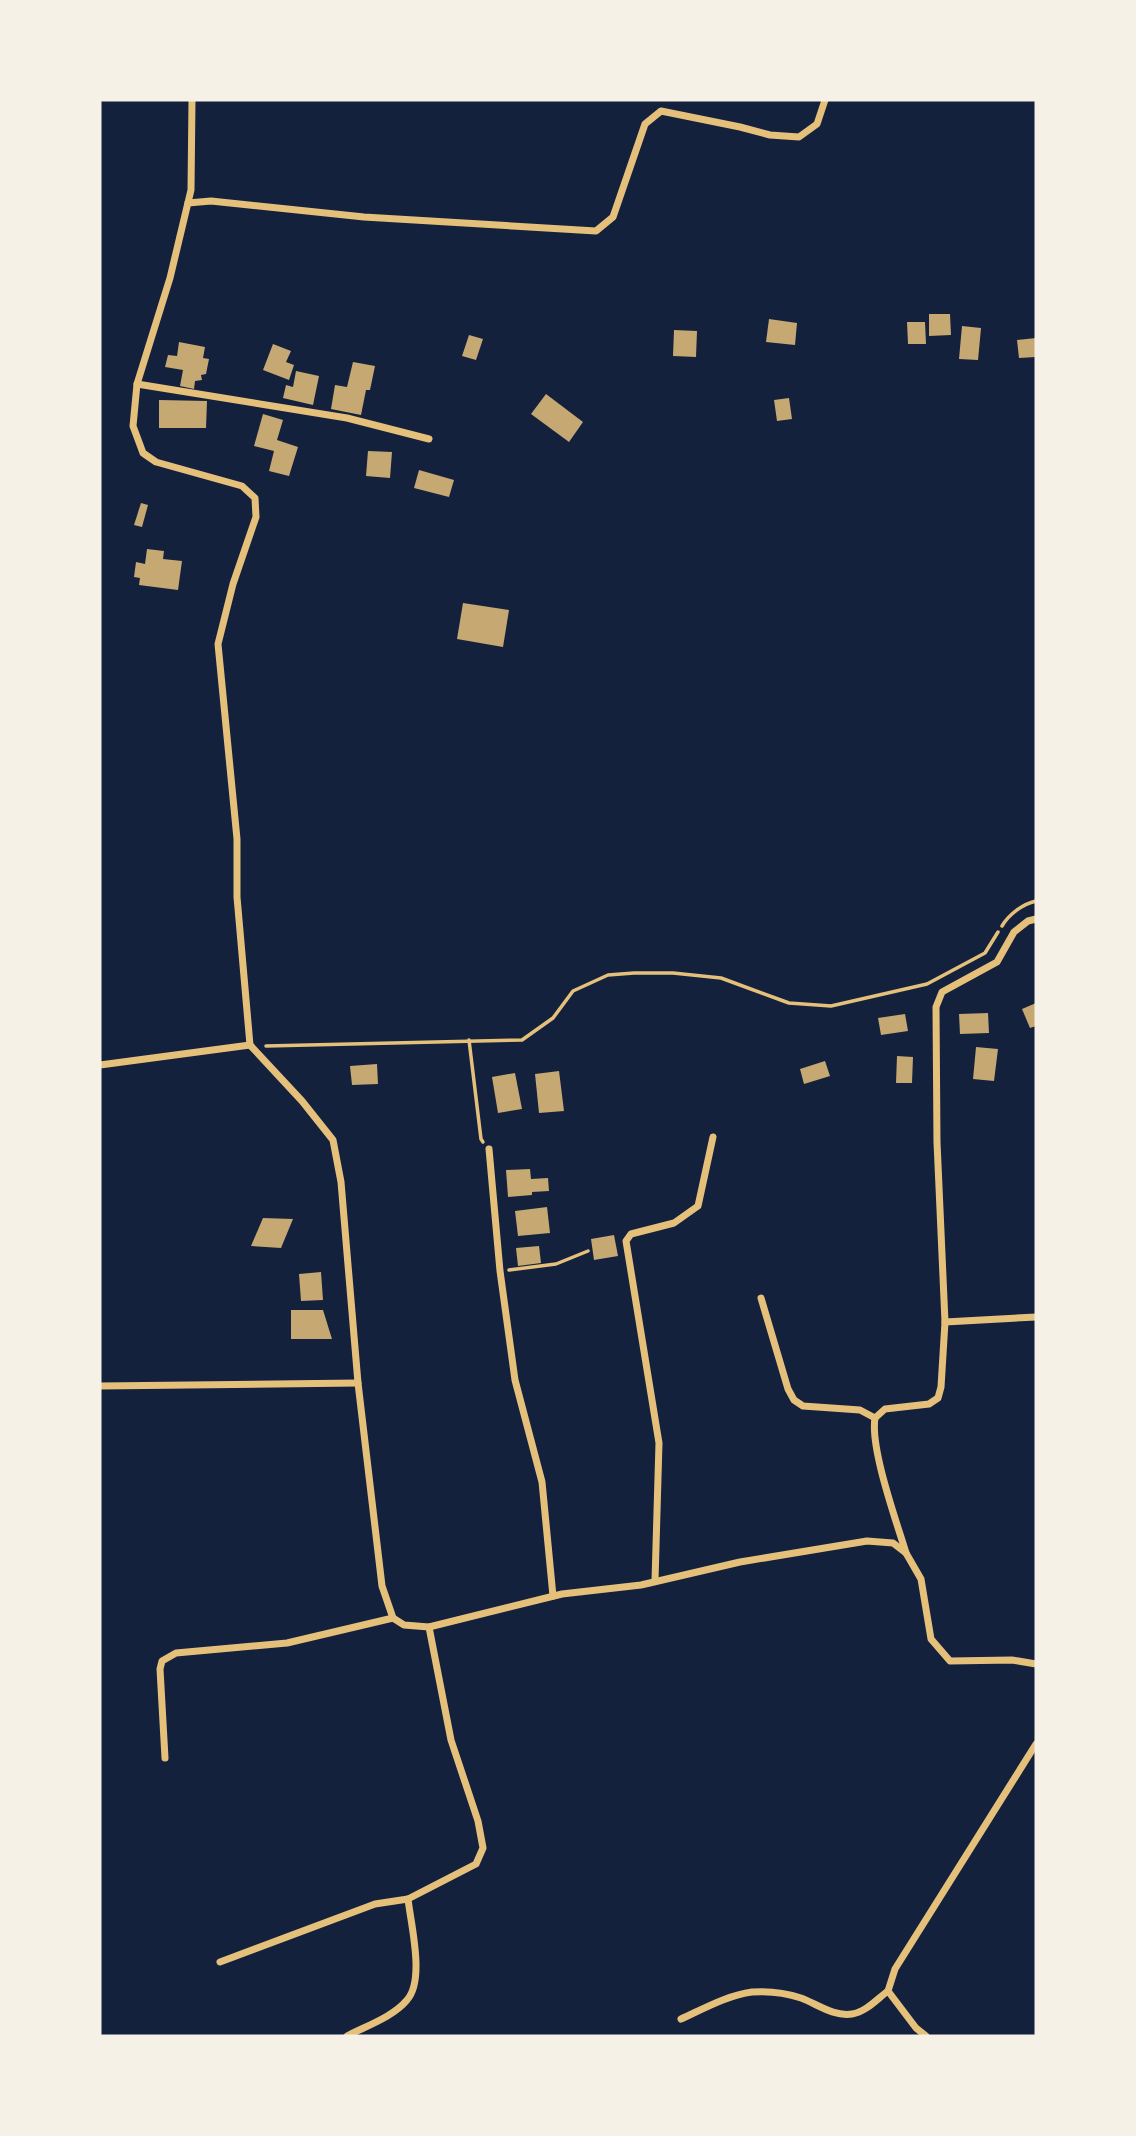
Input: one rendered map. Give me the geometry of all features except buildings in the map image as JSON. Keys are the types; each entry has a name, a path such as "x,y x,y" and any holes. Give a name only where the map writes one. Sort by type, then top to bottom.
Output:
{"street":[{"path":"192,100 191,190 170,278 137,384 133,426 143,453 156,462 242,486 255,498 256,517 233,584 218,644 237,839 237,897 250,1045 302,1101 333,1140 341,1182 358,1383 382,1586 393,1618 404,1625 429,1627 553,1596 655,1581 740,1562 867,1541 893,1543 906,1553"},
{"path":"188,203 211,201 364,217 596,231 612,217 645,124 661,111 770,135 799,137 817,124 825,100"},
{"path":"137,384 346,418 429,439"},
{"path":"1036,919 1028,921 1014,932 997,962 942,992 936,1007 937,1142 945,1322 938,1398 929,1404 886,1409 875,1418 873,1429 906,1553 921,1579 931,1639 950,1661 1012,1660 1036,1664"},
{"path":"100,1065 250,1045"},
{"path":"655,1581 659,1443 626,1241 631,1234 674,1223 698,1206 713,1137"},
{"path":"489,1149 500,1271 515,1380 542,1482 553,1596"},
{"path":"761,1298 788,1390 794,1400 803,1406 860,1410 875,1418"},
{"path":"945,1322 1036,1317"},
{"path":"100,1386 358,1383"},
{"path":"165,1758 160,1669 162,1661 176,1653 287,1643 393,1618"},
{"path":"220,1962 375,1904 408,1899 475,1864 483,1848 478,1821 452,1740 429,1627"},
{"path":"681,2019 718,2002 751,1992 799,1997 836,2014 851,2014 864,2010 888,1991 895,1969 1036,1744"},
{"path":"347,2036 392,2013 409,1999 417,1977 408,1899"},
{"path":"888,1991 916,2028 926,2036"}],"path":[{"path":"250,1045 522,1040 553,1018 572,991 608,975 635,973 673,973 721,978 789,1003 831,1006 927,984 985,953 1008,917 1036,901"},
{"path":"469,1040 481,1139 489,1149"},
{"path":"500,1271 555,1264 588,1251"}]}
